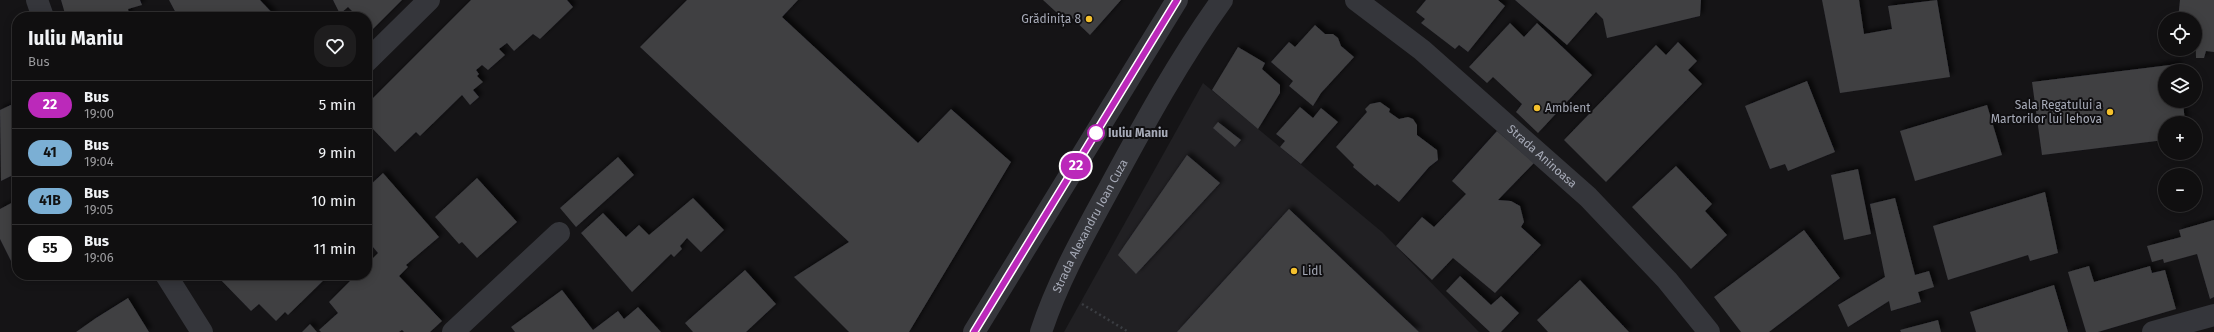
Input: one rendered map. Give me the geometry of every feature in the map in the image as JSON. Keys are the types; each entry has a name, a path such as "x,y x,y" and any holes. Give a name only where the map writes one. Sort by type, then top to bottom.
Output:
{"street":[{"path":"37,0 41,12"},
{"path":"372,55 429,0"},
{"path":"974,332 1178,0"},
{"name":"Strada Alexandru Ioan Cuza","path":"1041,332 1051,300 1064,272 1128,154 1191,47 1222,0"},
{"name":"Strada Aninoasa","path":"1356,0 1422,50 1588,196 1667,280 1709,332"},
{"path":"453,332 559,233"},
{"path":"169,280 202,332"},
{"path":"2153,332 2214,315"}],"path":[{"path":"1078,302 1127,331"}],"shaded area":[{"path":"1203,83 1382,232 1479,332 1064,332"}],"building":[{"path":"61,0 140,0 142,5 128,9 129,12 65,12"},
{"path":"169,0 260,0 271,12 175,12"},
{"path":"333,0 402,0 372,30 372,12 353,12 348,7 342,12 339,12"},
{"path":"471,0 567,0 573,7 540,39 533,34 514,51 507,43 499,49 505,55 488,70 482,65 476,70 479,74 477,76 483,82 473,90 479,97 470,105 462,95 420,136 416,132 395,152 372,128 372,99"},
{"path":"687,0 798,0 782,17 918,143 951,109 1011,162 909,332 849,332 794,277 849,242 640,47"},
{"name":"Grădinița 8","path":"1043,0 1121,0 1090,35 1071,17 1067,22"},
{"path":"1426,0 1498,0 1505,6 1468,52 1459,45 1455,49 1421,23 1425,19 1416,12"},
{"path":"1515,0 1701,0 1700,16 1607,38 1603,19 1596,12 1567,45"},
{"path":"1822,0 1859,0 1864,34 1892,29 1888,6 1937,0 1950,77 1840,93"},
{"path":"2180,0 2214,0 2214,52 2206,51 2204,58 2196,58 2196,56 2202,56 2202,12 2179,12"},
{"path":"1510,23 1524,37 1537,23 1592,75 1538,133 1516,112 1522,104 1493,77 1487,83 1469,67"},
{"path":"1315,25 1325,34 1333,34 1338,38 1341,46 1354,57 1321,93 1313,106 1289,86 1293,81 1271,62 1289,42 1295,47"},
{"path":"1678,42 1697,61 1688,70 1702,84 1606,182 1564,140 1656,45 1666,55"},
{"path":"1238,47 1265,63 1262,69 1280,85 1280,93 1258,129 1212,90"},
{"name":"Sala Regatului a Martorilor lui Iehova","path":"2158,66 2158,108 2184,108 2184,116 2158,116 2158,141 2042,155 2032,82"},
{"path":"1807,81 1835,152 1788,171 1785,164 1770,169 1745,106"},
{"path":"1380,102 1390,109 1389,112 1399,119 1408,117 1413,119 1417,125 1417,135 1437,150 1438,160 1429,167 1399,202 1377,184 1375,186 1353,167 1354,165 1336,147 1367,112 1365,109 1370,104"},
{"path":"12,104 12,176 1,181 0,110"},
{"path":"1987,105 2002,155 1915,181 1900,131"},
{"path":"1300,107 1313,118 1321,108 1338,122 1301,164 1280,147 1285,141 1276,134"},
{"path":"1218,122 1241,140 1235,147 1213,128"},
{"path":"1497,131 1534,163 1498,200 1511,201 1520,206 1524,222 1521,227 1541,245 1495,293 1453,258 1432,280 1396,246 1422,217 1434,227 1466,194 1452,181"},
{"path":"1187,155 1220,183 1136,274 1118,255"},
{"path":"618,157 634,175 576,227 560,208"},
{"path":"1676,166 1712,204 1705,211 1727,235 1691,269 1632,207"},
{"path":"1858,169 1871,234 1844,240 1831,175"},
{"path":"383,173 439,237 406,265 408,267 399,276 442,321 430,332 404,332 402,330 399,332 321,332 319,330 338,313 329,302 351,280 372,280 372,259 378,253 372,246 372,183"},
{"path":"477,178 517,222 477,258 462,242 459,244 435,217"},
{"path":"2045,192 2058,253 2030,261 2028,255 1948,280 1933,226"},
{"path":"693,198 724,230 701,252 687,238 680,246 682,249 674,257 671,254 632,292 581,233 603,213 626,237 639,225 649,235"},
{"path":"1895,198 1915,275 1929,271 1934,287 1918,292 1921,302 1891,311 1889,301 1848,327 1838,305 1885,277 1870,204"},
{"path":"12,203 12,263 0,239 0,209"},
{"name":"Lidl","path":"1289,209 1419,332 1177,332"},
{"path":"2214,220 2214,297 2210,299 2197,254 2164,263 2163,259 2152,262 2147,246 2181,237 2179,230"},
{"path":"1804,230 1840,278 1769,332 1741,332 1714,297"},
{"path":"2089,266 2094,282 2150,266 2152,273 2165,270 2176,309 2098,332 2086,332 2068,272"},
{"path":"745,270 776,304 746,332 693,332 685,323"},
{"path":"1460,276 1491,305 1501,296 1519,313 1501,332 1490,332 1446,291"},
{"path":"221,280 324,280 288,315 285,312 276,321 259,304 251,311"},
{"path":"1580,280 1629,332 1548,332 1537,320"},
{"path":"2054,285 2068,332 1976,332 1970,312"},
{"path":"562,290 593,330 618,311 624,319 638,307 661,332 515,332 511,327"},
{"path":"128,298 149,332 76,332 96,318"},
{"path":"1938,320 1941,332 1901,332 1900,330"},
{"path":"310,324 317,332 302,332"}],"bus line":[{"name":"22","path":"974,332 1177,0"}],"place":[{"name":"Grădinița 8","path":"1089,19"},
{"name":"Ambient","path":"1537,108"},
{"name":"Sala Regatului a Martorilor lui Iehova","path":"2110,112"},
{"name":"Iuliu Maniu","path":"1096,133"},
{"name":"Lidl","path":"1294,271"}]}
